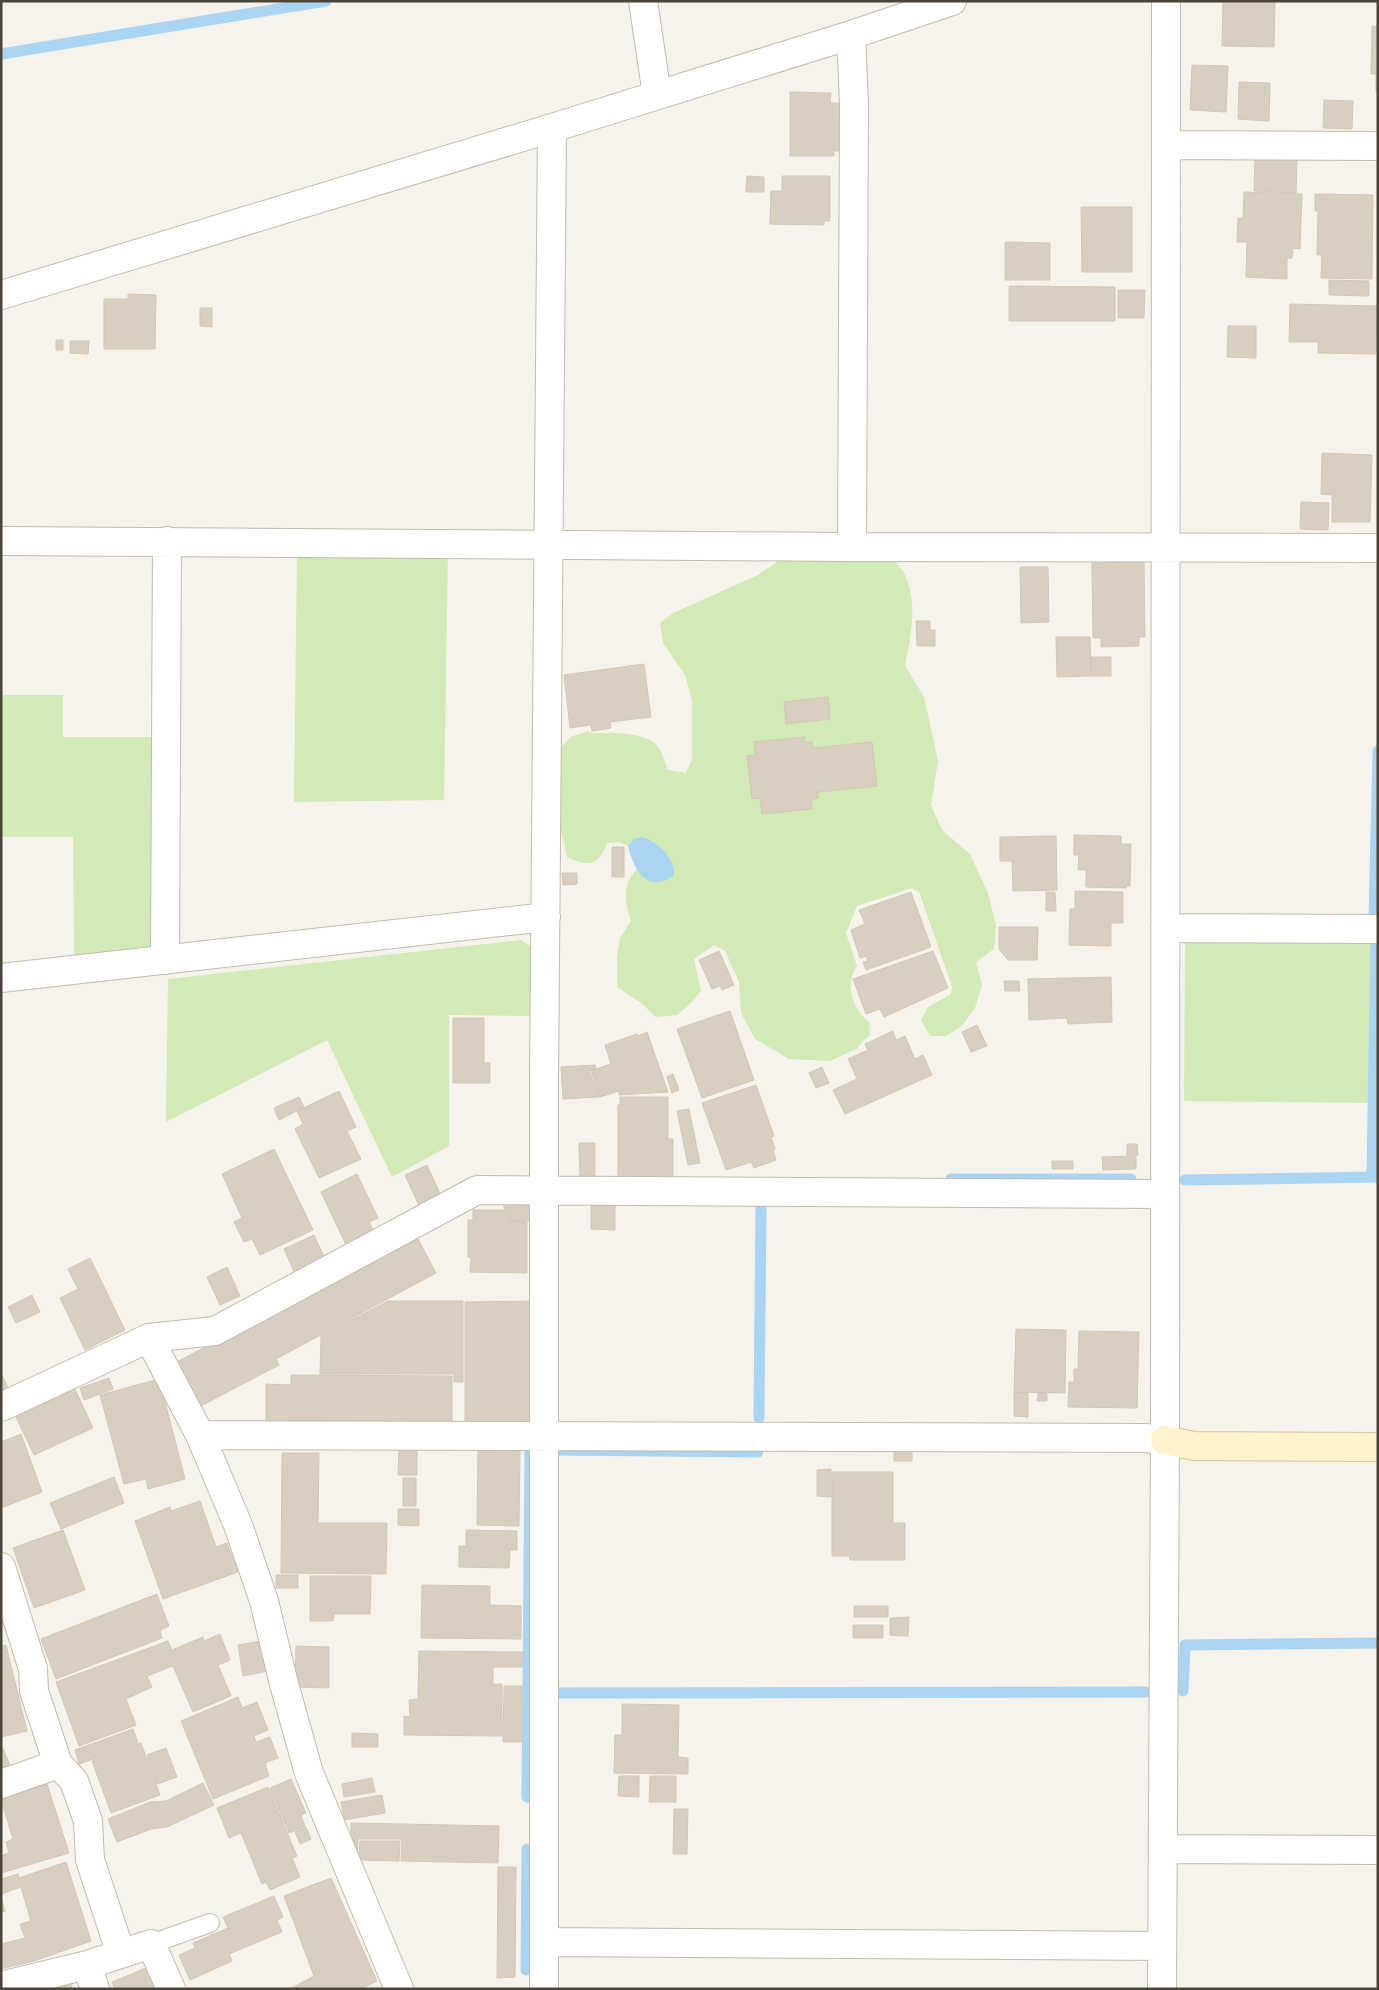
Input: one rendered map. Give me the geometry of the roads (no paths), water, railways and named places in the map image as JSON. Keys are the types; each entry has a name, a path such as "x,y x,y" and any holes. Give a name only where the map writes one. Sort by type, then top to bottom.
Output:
{"street":[{"path":"643,1 657,95"},
{"path":"1162,1989 1165,1440 1166,1"},
{"path":"1,295 851,35 935,4"},
{"path":"851,35 854,104 852,547"},
{"path":"544,1989 544,1192 552,128"},
{"path":"1166,145 1378,146"},
{"path":"1,541 852,547 1378,548"},
{"path":"165,960 167,542"},
{"path":"1,978 546,917"},
{"path":"1165,928 1378,929"},
{"path":"1,1408 149,1338 215,1331 477,1190 544,1192 1165,1194"},
{"path":"149,1338 200,1435 238,1525 264,1601 284,1684 309,1773 399,1989 408,1989"},
{"path":"200,1435 545,1438 1145,1438 1194,1446 1378,1447"},
{"path":"1,1568 33,1668 34,1691 58,1764 74,1781 88,1821 90,1860 121,1954"},
{"path":"1,1784 58,1764"},
{"path":"1164,1849 1378,1850"},
{"path":"544,1942 1162,1946"},
{"path":"1,1986 91,1977 121,1954 150,1944 171,1989"}],"lane":[{"path":"150,1944 210,1923"}],"water":[{"path":"642,837 654,842 664,851 671,862 674,875 656,882 649,881 643,877 634,863 628,846 634,839"}],"waterway":[{"path":"1,54 326,1"},
{"path":"1374,919 1378,751"},
{"path":"1372,1177 1376,937"},
{"path":"1185,1180 1378,1177"},
{"path":"951,1179 1131,1179"},
{"path":"759,1418 761,1203"},
{"path":"527,1797 530,1450"},
{"path":"558,1450 758,1452"},
{"path":"1183,1691 1185,1645 1378,1643"},
{"path":"555,1693 1145,1692"},
{"path":"526,1970 527,1849"}]}
